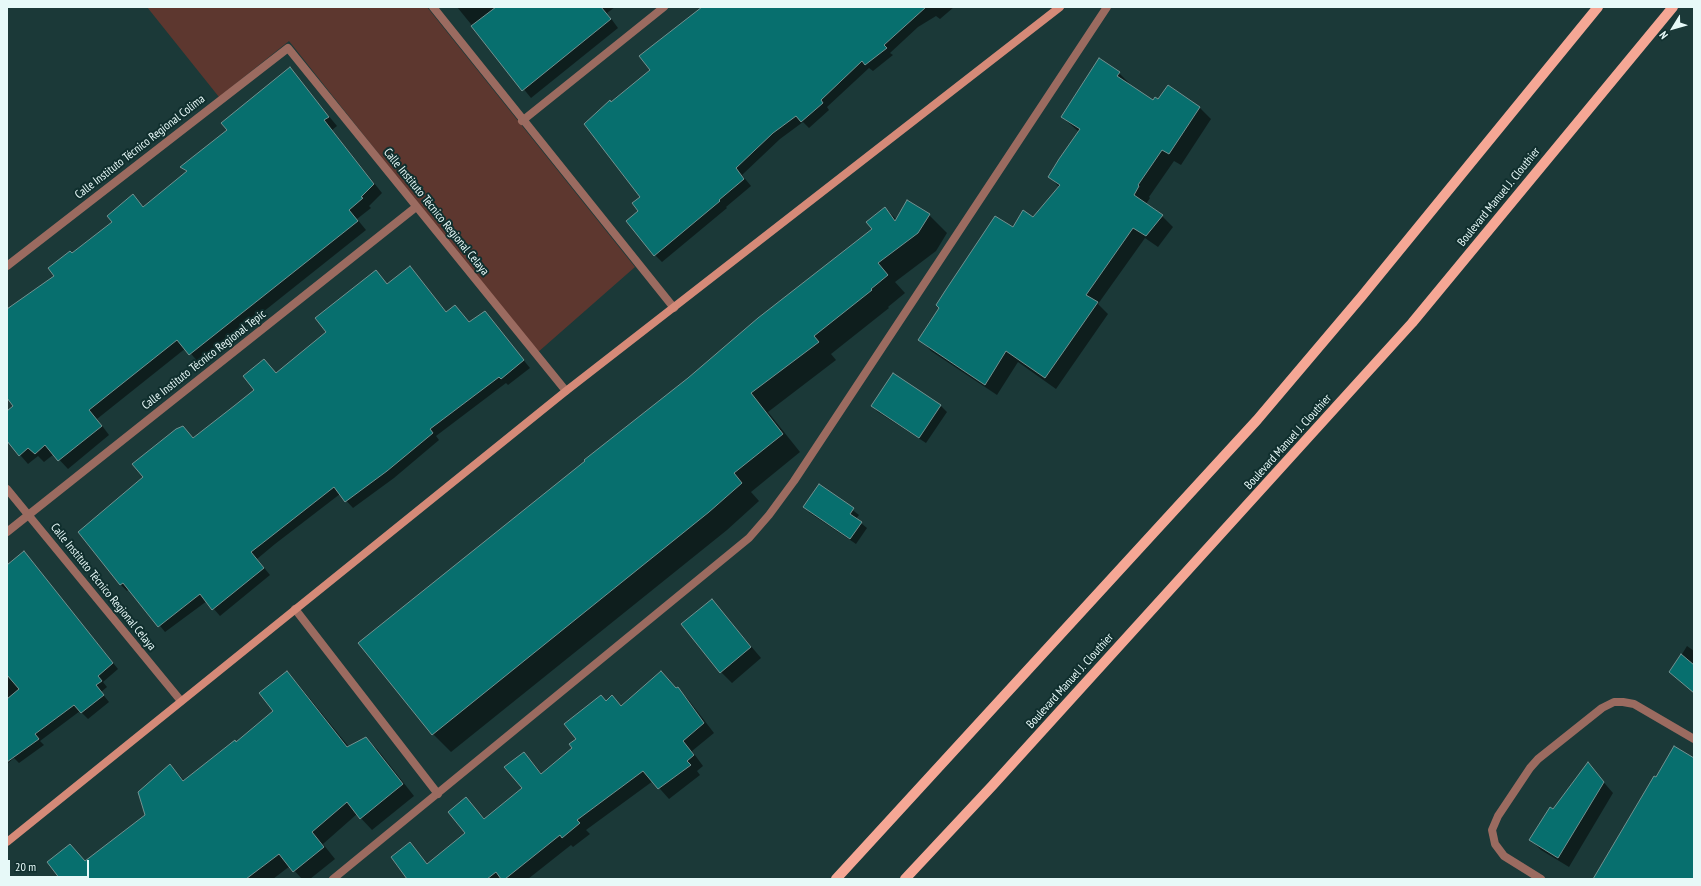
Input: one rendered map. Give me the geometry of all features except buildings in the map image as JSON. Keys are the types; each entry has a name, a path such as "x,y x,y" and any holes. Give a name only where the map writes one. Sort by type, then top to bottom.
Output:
{"main road":[{"path":"836,879 1257,420 1372,284 1598,7"},
{"name":"Boulevard Manuel J. Clouthier","path":"905,879 1002,775 1412,323 1673,7"}],"street":[{"path":"432,7 522,121 674,308"},
{"path":"522,121 664,7"},
{"path":"7,842 566,391 1060,7"},
{"path":"333,879 749,538 769,515 794,481 1107,7"},
{"name":"Calle Instituto Técnico Regional Celaya","path":"287,48 566,391"},
{"name":"Calle Instituto Técnico Regional Colima","path":"7,266 287,48"},
{"name":"Calle Instituto Técnico Regional Tepic","path":"7,532 416,206"},
{"name":"Calle Instituto Técnico Regional Celaya","path":"7,489 181,701"},
{"path":"295,609 438,794"},
{"path":"1541,879 1504,856 1495,844 1492,830 1498,816 1530,768 1538,759 1602,708 1614,702 1634,704 1694,739"}],"shaded area":[{"path":"147,7 427,7 635,267 537,353 289,41 219,97"}]}
